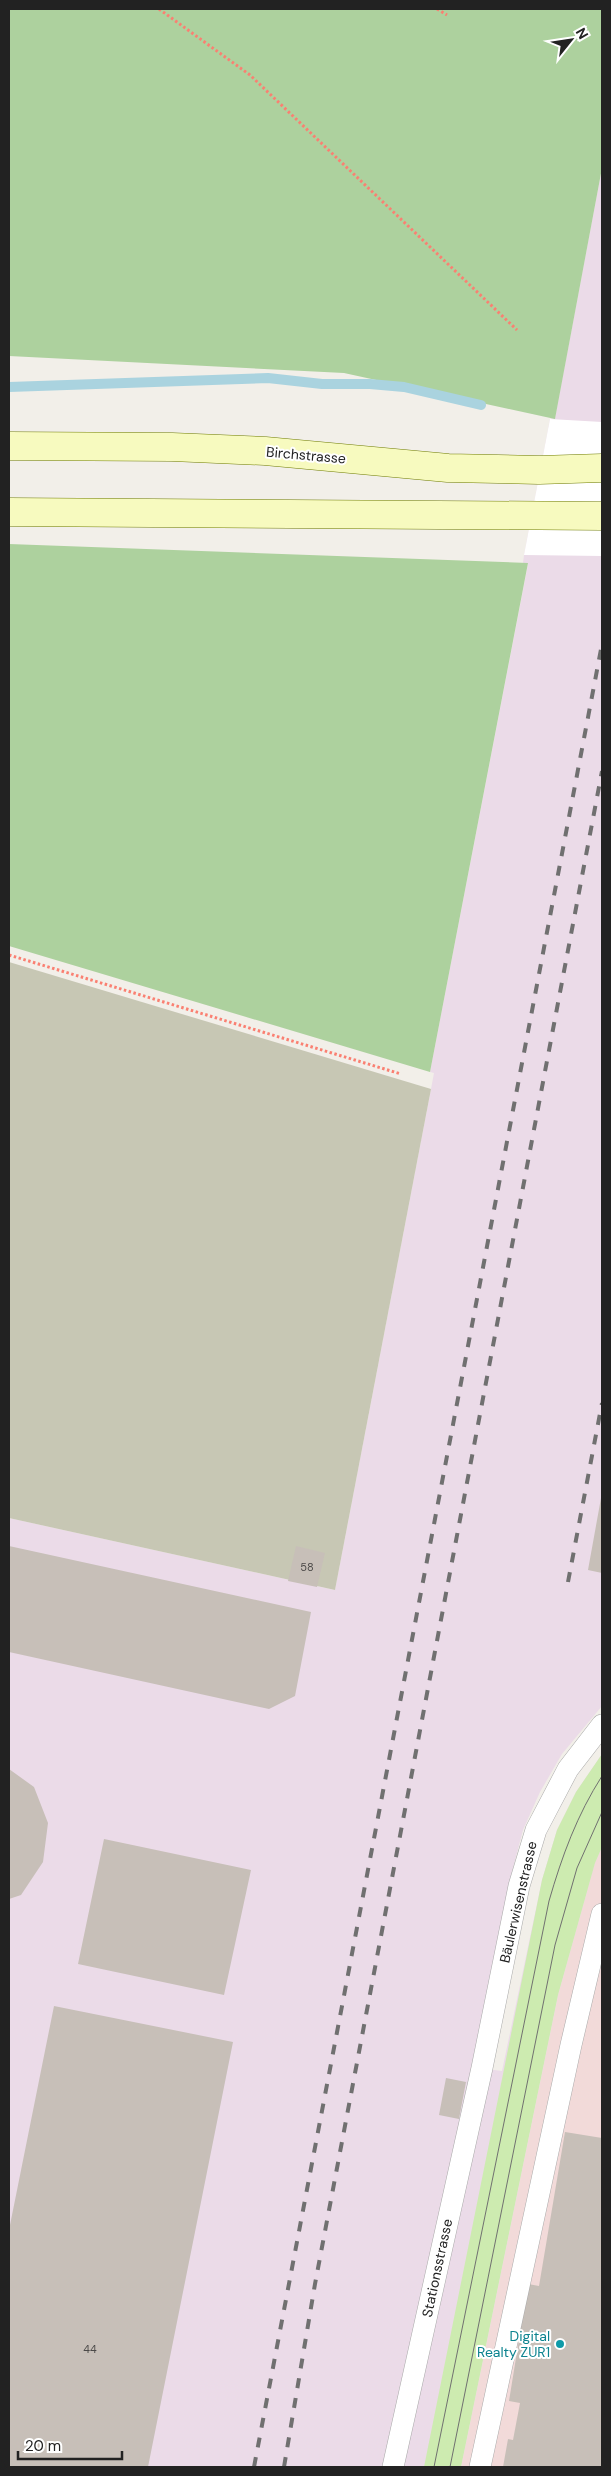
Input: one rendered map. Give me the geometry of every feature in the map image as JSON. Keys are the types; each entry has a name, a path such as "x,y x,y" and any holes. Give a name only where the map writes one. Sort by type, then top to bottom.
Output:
{"main road":[{"name":"Birchstrasse","path":"9,446 200,448 265,451 448,468 539,470 602,468"},
{"path":"9,512 602,516"}],"lane":[{"name":"Bäulerwisenstrasse","path":"482,2068 519,1886 536,1830 568,1769 602,1725"},
{"path":"480,2467 602,1914"},
{"name":"Stationsstrasse","path":"393,2467 482,2068"}],"path":[{"path":"159,9 250,75 517,330"},
{"path":"436,9 447,15"},
{"path":"9,956 401,1074"}],"shaded area":[{"path":"602,168 602,1706 562,1754 540,1792 523,1830 512,1872 472,2067 502,2071 542,1880 557,1830 576,1792 602,1754 602,1847 595,1863 558,1995 461,2467 9,2467 9,1518 335,1590 434,1073 430,1072 528,564 523,563 524,555 550,419 555,418"},
{"path":"9,962 431,1089 335,1590 9,1518"},
{"path":"602,1847 602,2467 461,2467 558,1995 595,1862"}],"green space":[{"path":"9,9 602,9 602,168 555,419 344,373 9,356"},
{"path":"9,544 528,563 430,1072 9,946"},
{"path":"602,1754 602,1847 595,1863 558,1995 461,2467 424,2467 542,1880 557,1830 576,1792"}],"pier":[{"path":"550,419 602,422 602,556 524,555"}],"building":[{"path":"602,1498 602,1573 588,1570"},
{"path":"9,1546 311,1612 295,1696 269,1709 9,1652"},
{"path":"296,1546 325,1553 317,1587 288,1581"},
{"path":"9,1769 34,1787 48,1823 43,1862 21,1895 9,1899"},
{"path":"104,1839 251,1870 224,1995 78,1964"},
{"path":"54,2006 233,2042 148,2467 9,2467 9,2230"},
{"path":"446,2078 466,2082 459,2119 439,2115"},
{"name":"Digital Realty ZUR1","path":"565,2132 602,2138 602,2467 503,2467 508,2439 513,2440 520,2403 509,2401 528,2284 539,2286"}],"waterway":[{"path":"9,387 268,378 322,384 370,384 404,387 481,405"}],"tram line":[{"path":"434,2467 549,1901 571,1836 602,1776"},
{"path":"450,2467 555,1945 577,1868 602,1812"}],"railway":[{"path":"254,2467 602,644"},
{"path":"284,2467 315,2284 602,771"},
{"path":"568,1582 602,1403"}],"place":[{"name":"Digital Realty ZUR1","path":"560,2344"}]}
